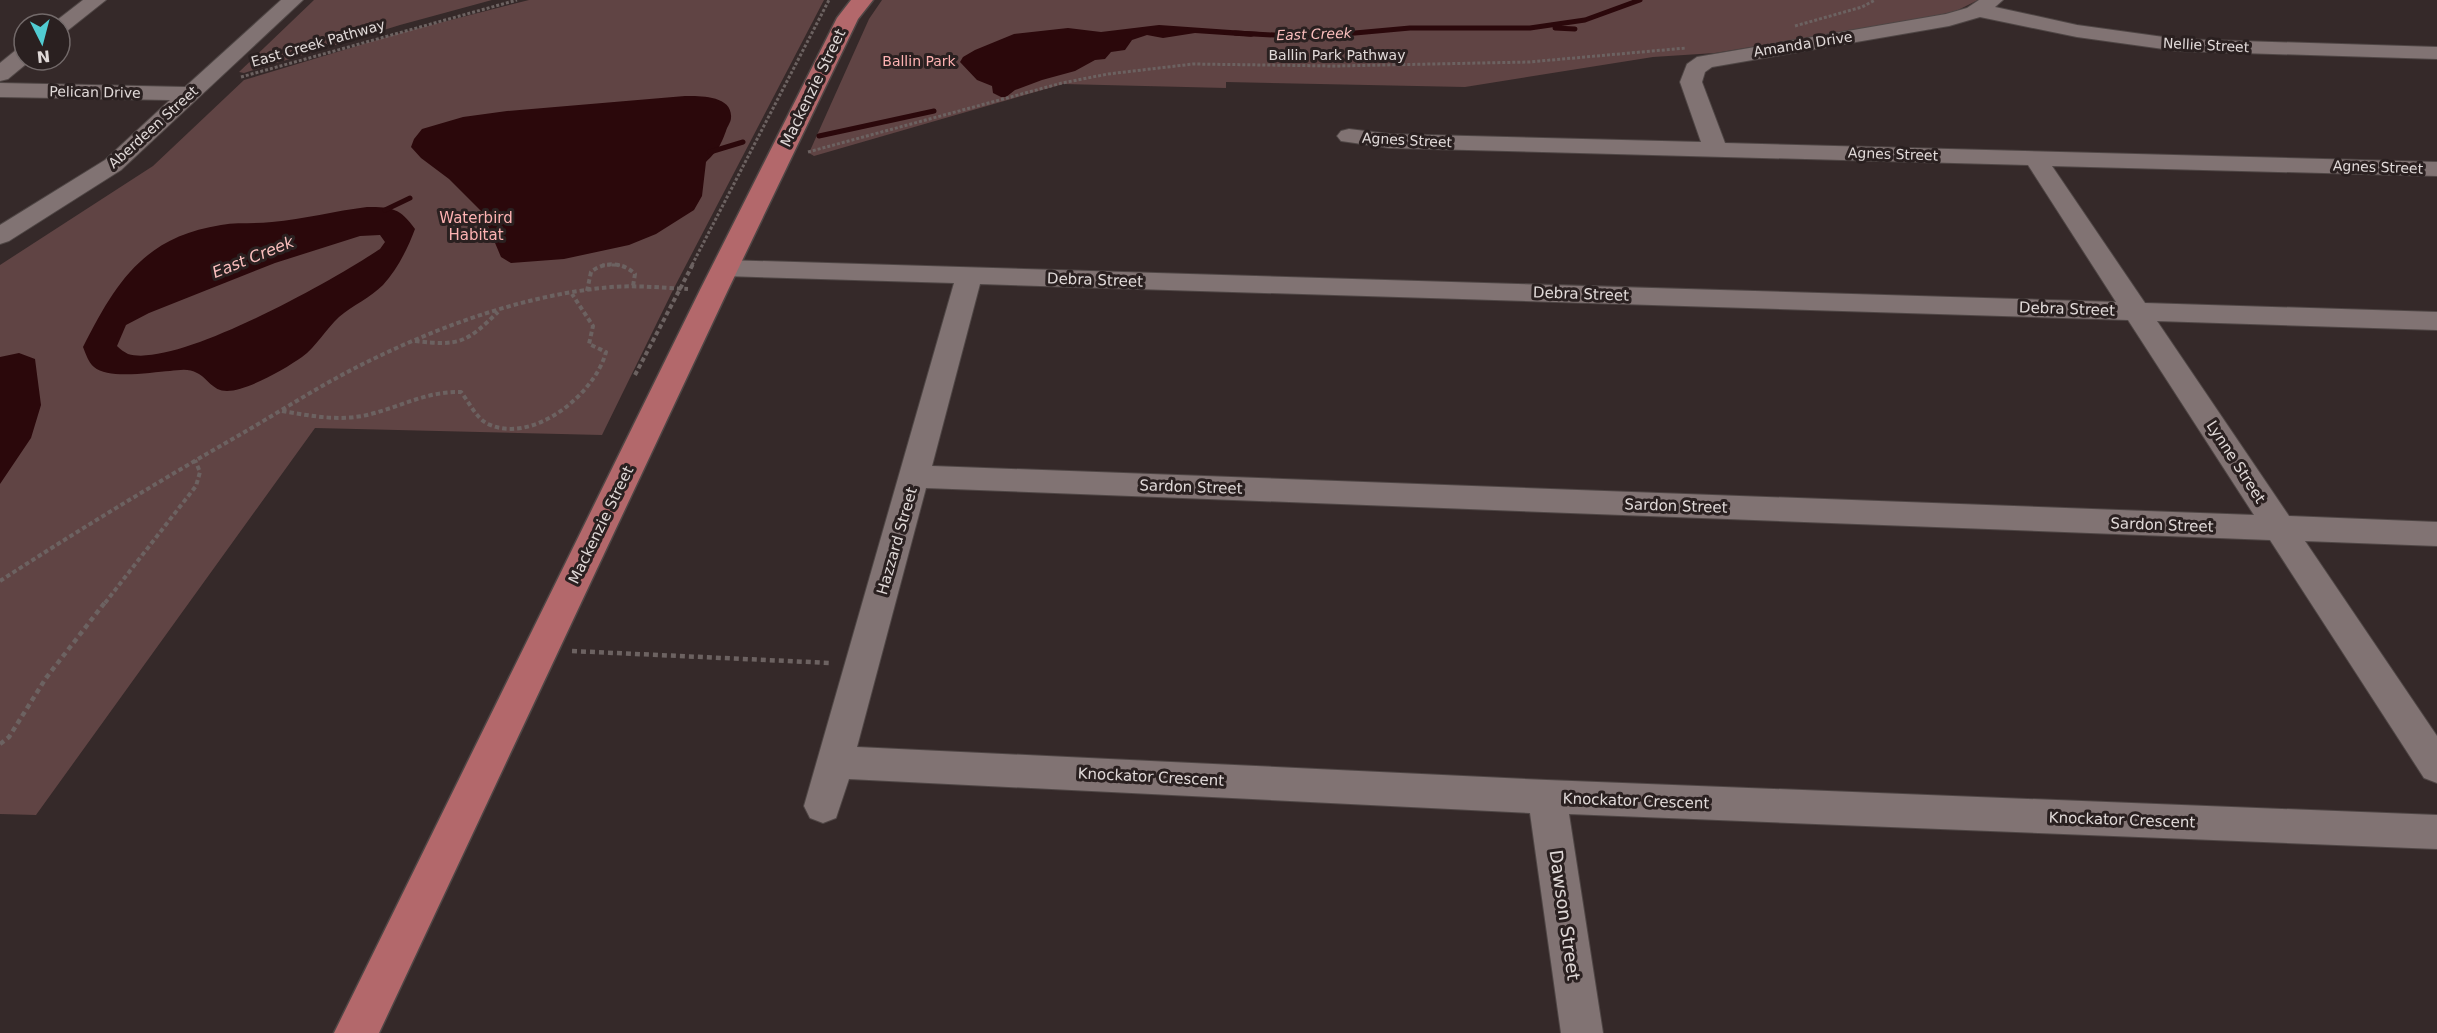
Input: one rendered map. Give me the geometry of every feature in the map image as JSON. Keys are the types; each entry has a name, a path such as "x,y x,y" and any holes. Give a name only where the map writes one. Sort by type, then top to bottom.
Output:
{"main road":[{"name":"Mackenzie Street","path":"356,1033 725,268 847,4"}],"street":[{"path":"72,18 96,0"},
{"name":"Aberdeen Street","path":"0,236 113,165 293,0"},
{"name":"Nellie Street","path":"1986,5 2077,31 2178,45 2437,52"},
{"name":"Amanda Drive","path":"1715,148 1691,82 1695,69 1705,62 1940,22 1986,5"},
{"path":"0,74 12,64"},
{"name":"Pelican Drive","path":"0,90 190,94"},
{"name":"Agnes Street","path":"1348,136 1390,141 2437,169"},
{"name":"Lynne Street","path":"2035,158 2437,767"},
{"name":"Debra Street","path":"725,268 2437,321"},
{"name":"Hazzard Street","path":"823,806 969,276"},
{"name":"Sardon Street","path":"915,476 2437,534"},
{"name":"Knockator Crescent","path":"835,762 1547,797 2437,832"},
{"name":"Dawson Street","path":"1547,797 1582,1033"}],"path":[{"name":"East Creek Pathway","path":"238,78 403,30 518,0"},
{"path":"1792,27 1862,7 1875,0"},
{"path":"635,375 679,288 847,4"},
{"name":"Ballin Park Pathway","path":"801,153 816,151 1062,83 1108,74 1193,64 1455,65 1529,62 1692,48"},
{"path":"587,291 588,275 592,270 614,264 631,268 635,274 633,286"},
{"path":"0,581 195,460 356,368 412,341 499,311 587,291 633,286 679,288"},
{"path":"281,411 331,418 358,417 435,391 451,391 461,392 489,424 510,428 536,424 565,409 580,396 606,360 606,352 589,344 593,329 592,322 580,309 572,294"},
{"path":"412,341 450,345 472,338 499,311"},
{"path":"0,744 9,737 46,678 201,480 202,472 195,460"},
{"path":"540,650 862,664"}],"green space":[{"path":"314,0 492,0 400,25 244,73 239,72"},
{"name":"Waterbird Habitat","path":"529,0 824,0 674,288 602,435 315,428 36,815 0,814 0,265 153,166 244,80 400,33"},
{"name":"Ballin Park","path":"882,0 1978,0 1956,11 1925,18 1715,53 1653,57 1465,87 1226,82 1226,88 1063,84 814,156 809,153 869,19"}],"water":[{"path":"1159,25 1259,32 1245,34 1254,37 1195,33 1163,38 1147,35 1132,40 1125,50 1111,52 1105,59 1095,60 1075,71 1015,90 1006,97 993,93 992,86 977,80 960,62 963,57 975,50 1014,34 1068,28 1101,32"},
{"path":"685,96 714,98 721,101 730,110 731,118 720,145 706,162 702,196 694,210 656,234 629,245 564,259 511,263 501,257 482,212 449,179 421,158 411,147 422,129 463,117 507,111"},
{"path":"367,207 395,210 405,217 415,229 393,273 373,294 339,317 307,353 276,373 245,387 227,391 214,387 201,375 191,370 120,374 101,371 89,360 83,347 121,283 152,252 172,240 194,231 221,225 284,221","holes":["380,235 385,242 380,249 329,280 218,335 182,348 151,355 128,354 117,346 126,325 149,313 275,263 360,236"]},
{"path":"19,353 35,359 41,405 31,438 0,484 0,357"}],"waterway":[{"name":"East Creek","path":"1235,33 1311,37 1410,28 1530,28 1585,20 1640,0"},
{"path":"1555,28 1575,29"},
{"name":"East Creek","path":"819,136 934,111"},
{"name":"East Creek","path":"710,152 743,142"},
{"name":"East Creek","path":"385,210 410,198"}]}
